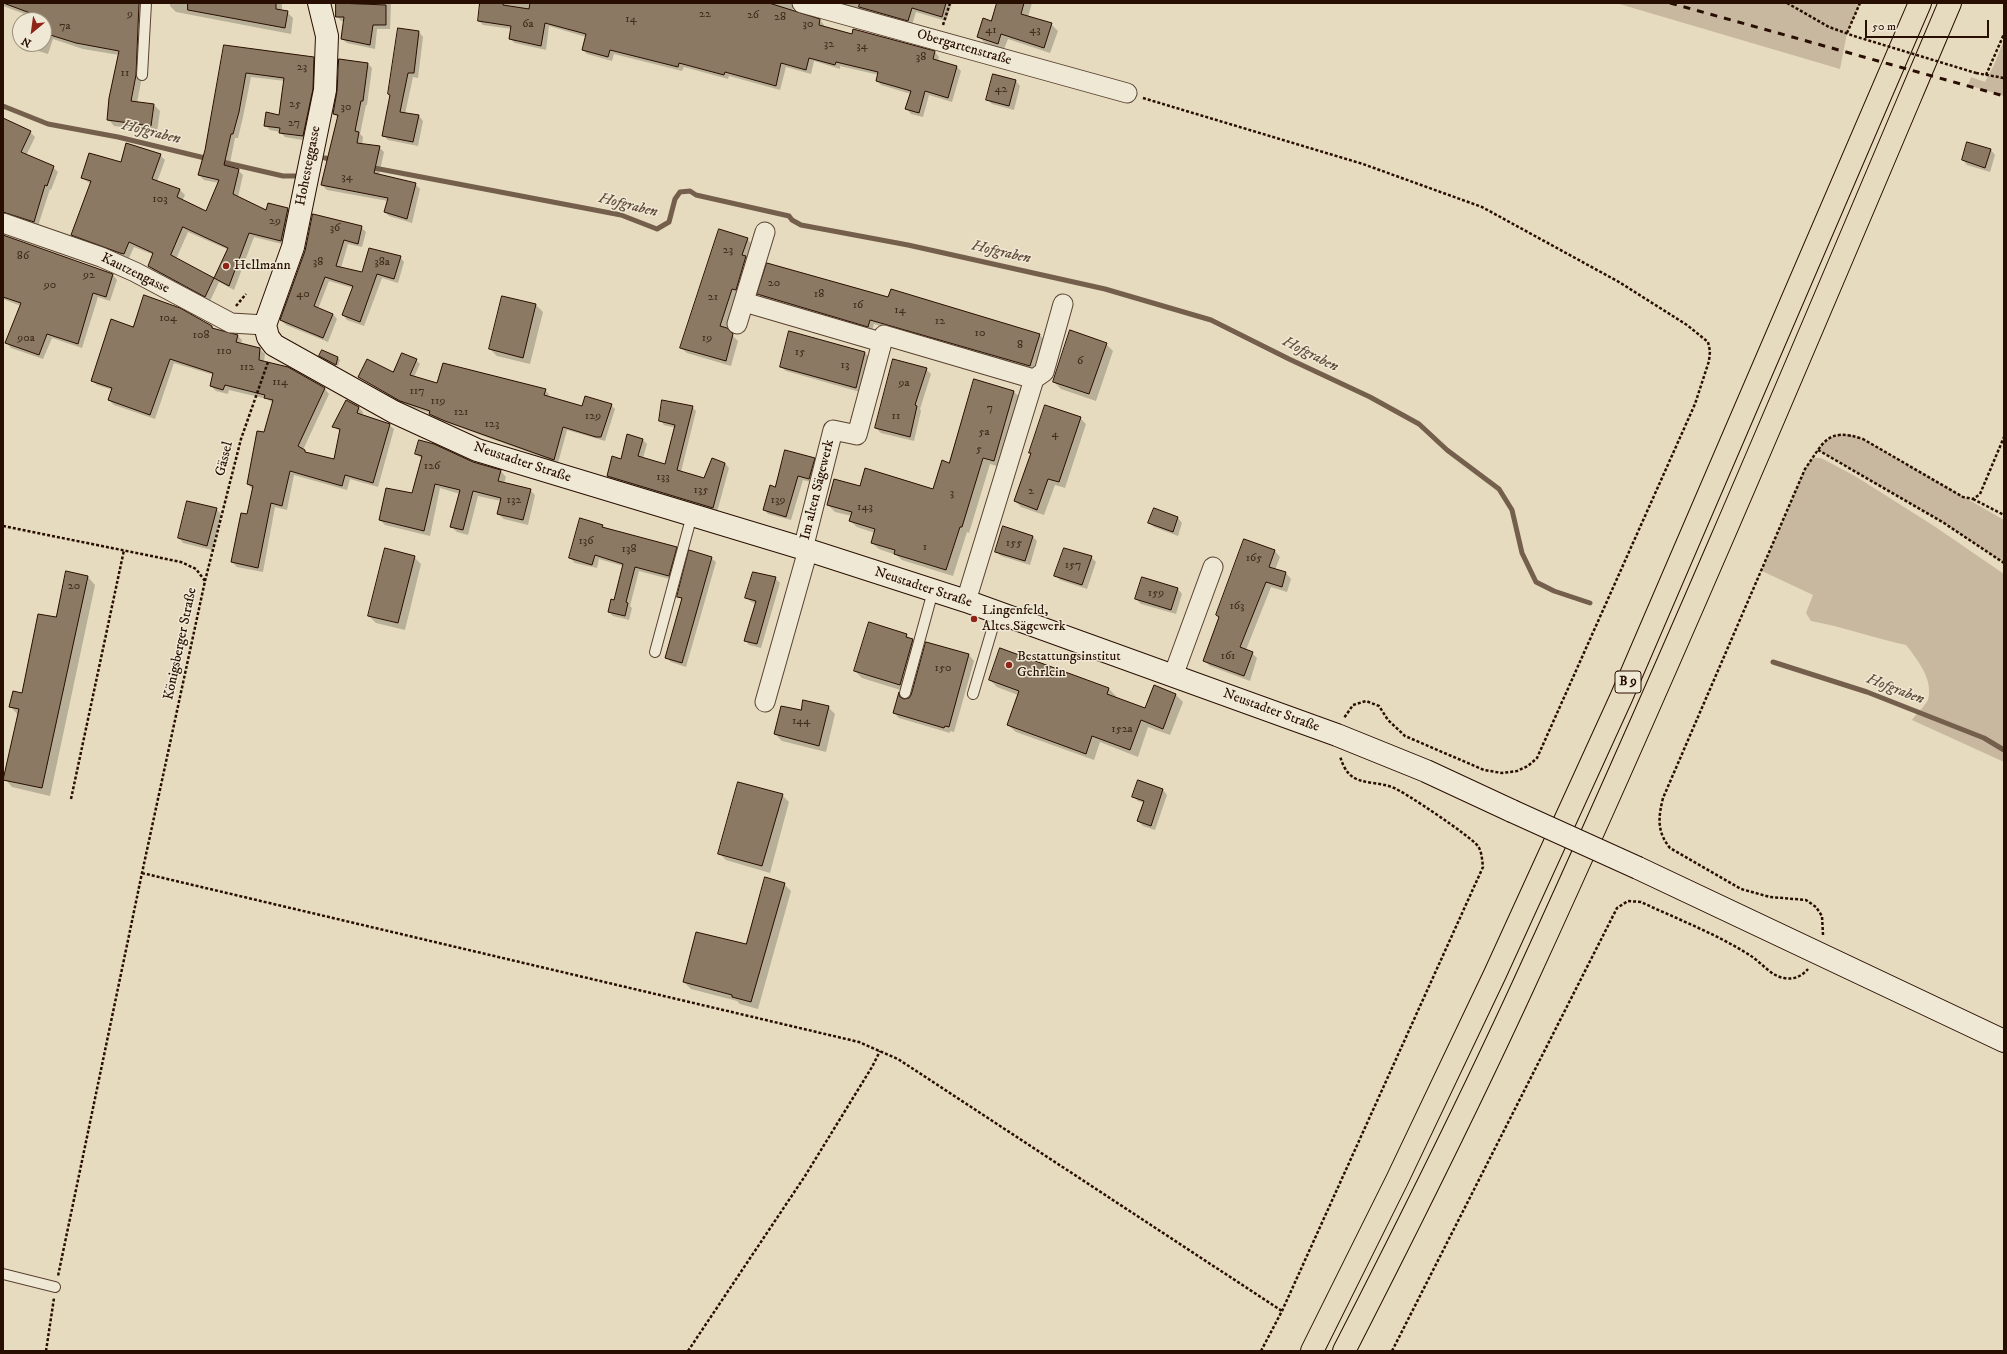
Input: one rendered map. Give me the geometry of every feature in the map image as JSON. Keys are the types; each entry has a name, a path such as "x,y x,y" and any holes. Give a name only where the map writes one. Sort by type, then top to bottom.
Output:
{"highway":[{"name":"B 9","path":"1312,1351 1495,974 1621,698 1920,3"},
{"name":"B 9","path":"1344,1351 1392,1257 1522,988 1646,714 1950,3"}],"main road":[{"name":"Hohesteggasse","path":"265,325 293,247 325,90 327,36 318,3"},
{"path":"265,325 268,337 274,345"},
{"name":"Neustadter Straße","path":"274,345 394,412 477,450 692,515 966,601 1337,735 1426,772 1638,868 2004,1041"}],"street":[{"name":"Obergartenstraße","path":"802,3 1127,93"},
{"name":"Kautzengasse","path":"3,223 101,257 135,272 231,323 265,325"},
{"path":"737,324 765,232"},
{"path":"744,302 880,342 884,335 1034,379"},
{"path":"966,601 1034,379 1044,372 1063,304"},
{"name":"Im alten Sägewerk","path":"805,550 833,430 857,435 880,342"},
{"path":"765,702 805,550"},
{"path":"1173,676 1213,567"}],"lane":[{"path":"142,75 146,3"},
{"path":"655,652 692,515"},
{"path":"905,693 933,591"},
{"path":"972,694 997,613"},
{"path":"3,1274 55,1287"}],"path":[{"path":"938,41 950,3"},
{"path":"1787,3 1829,26 1854,36 1976,73 2004,78"},
{"path":"1847,33 1860,3"},
{"path":"1986,75 2004,34"},
{"path":"1127,93 1363,164 1482,207 1618,282 1687,325 1708,342 1710,351 1709,361 1695,404 1537,758 1528,766 1517,771 1502,773 1484,770 1405,736 1388,720 1378,706 1366,701 1353,705 1344,718 1337,735 1343,766 1350,774 1358,781 1394,788 1464,833 1478,846 1482,856 1483,867 1282,1311 1261,1351"},
{"name":"Gässel","path":"205,581 241,439 274,345"},
{"path":"1392,1351 1617,908 1628,901 1640,902 1714,936 1752,957 1778,977 1786,979 1803,975 1810,967 1822,940 1824,927 1822,916 1816,907 1806,900 1770,898 1742,889 1678,855 1663,839 1659,830 1659,814 1666,791 1805,469 1818,450 1832,435 1848,434 1863,438 1963,497 1973,499 2004,515"},
{"path":"1973,499 1980,494 2004,437"},
{"path":"1818,450 1944,523 2004,563"},
{"name":"Königsberger Straße","path":"3,526 181,562 196,569 205,581 55,1287 46,1351"},
{"path":"70,799 124,550"},
{"path":"142,873 844,1039 880,1051 898,1059 1282,1311"},
{"path":"688,1351 805,1176 872,1067 880,1051"}],"shaded area":[{"path":"1616,3 1860,3 1847,33 1840,69"},
{"path":"2004,40 2004,96 1968,85 1971,77 1985,82"},
{"path":"1848,434 1863,439 2004,520 2004,563 1944,523 1818,450 1831,438 1838,435"},
{"path":"1812,458 1821,458 1855,476 1934,526 2004,574 2004,762 1912,720 1928,700 1929,685 1923,670 1906,645 1811,621 1806,613 1813,595 1762,571 1805,469"}],"building":[{"path":"139,3 136,75 131,101 154,104 151,126 107,120 109,98 119,51 76,43 52,36 52,12 27,12 6,4"},
{"path":"188,3 276,3 276,9 288,11 285,28 188,10"},
{"path":"336,3 386,5 386,25 373,25 370,45 341,39 344,17 336,17"},
{"path":"480,3 503,3 503,5 529,9 530,3 769,3 820,19 819,25 852,34 853,29 935,51 933,59 957,66 948,98 925,91 919,113 905,109 911,91 876,81 878,72 836,62 835,65 809,58 806,70 781,63 776,86 725,72 724,75 679,63 678,67 610,50 608,57 582,50 586,34 545,23 541,46 509,39 511,26 478,21"},
{"path":"860,3 946,3 942,17 912,8 908,21 859,7"},
{"path":"997,3 1024,3 1021,14 1052,23 1044,48 1001,34 998,44 977,37 983,18 991,21"},
{"path":"398,28 419,31 414,73 408,73 400,112 419,115 413,142 382,136 390,95 388,94"},
{"path":"224,45 314,57 313,89 303,136 279,133 280,128 264,126 266,112 279,115 284,78 246,73 239,112 233,134 231,134 224,165 239,169 233,194 266,210 268,203 288,208 281,241 249,233 229,286 214,278 205,297 148,266 153,253 129,242 124,254 71,235 91,181 81,178 89,153 121,162 126,143 161,154 152,179 180,189 177,197 206,211 219,180 198,175 205,150","holes":["183,227 228,248 214,278 171,255"]},
{"path":"339,59 368,63 363,101 361,101 355,131 359,132 357,143 380,146 374,173 416,183 407,219 384,212 388,198 321,185 338,115 333,114 337,91"},
{"path":"993,74 1016,80 1009,106 986,100"},
{"path":"3,118 31,131 21,152 54,166 47,186 45,185 34,222 3,212"},
{"path":"1967,142 1991,149 1985,168 1962,160"},
{"path":"313,214 362,226 358,244 344,240 336,266 362,272 369,248 401,256 394,279 377,274 360,322 342,315 353,286 325,277 314,306 333,314 323,338 280,320 305,251"},
{"path":"719,229 748,238 742,255 746,256 736,290 732,289 720,326 727,328 733,334 726,361 680,348"},
{"path":"3,235 113,274 106,297 93,293 78,344 47,334 39,355 5,343 21,303 3,297"},
{"path":"767,263 888,297 891,289 1040,334 1030,366 870,320 868,327 757,294"},
{"path":"144,295 180,308 212,326 212,328 238,335 236,342 260,348 259,360 288,367 325,388 298,446 305,450 305,452 334,459 340,429 332,427 346,400 359,407 357,413 390,424 373,483 345,475 342,486 290,471 282,506 271,503 258,568 231,562 241,513 247,514 253,486 247,484 257,431 264,432 273,400 264,398 265,395 225,385 223,390 210,386 213,373 170,359 150,415 108,400 112,388 91,381 111,319 133,327"},
{"path":"502,296 536,304 523,358 489,349"},
{"path":"1070,330 1107,343 1089,394 1053,382"},
{"path":"789,331 865,352 856,388 780,367"},
{"path":"322,350 338,357 336,365 319,356"},
{"path":"402,353 417,359 410,375 437,383 443,363 546,389 544,395 582,406 585,396 612,404 601,437 596,437 563,427 554,460 445,421 429,414 430,411 400,401 358,377 367,359 393,372"},
{"path":"893,359 927,368 915,405 917,406 910,437 875,428"},
{"path":"974,379 1014,391 994,461 983,458 962,527 960,527 946,570 894,554 895,550 871,543 875,529 849,521 852,512 827,505 834,479 860,486 865,468 933,489 942,460 949,463"},
{"path":"662,400 693,406 677,470 704,478 712,458 725,463 713,508 607,476 612,456 621,459 627,434 643,439 638,456 665,464 675,425 659,421"},
{"path":"1045,405 1081,417 1059,482 1048,479 1037,510 1014,501 1031,453 1029,453"},
{"path":"419,440 434,444 473,462 501,470 498,481 531,489 523,520 497,514 501,498 473,491 463,530 450,527 460,490 435,484 424,531 379,520 386,488 412,493 422,456 415,454"},
{"path":"785,450 815,458 809,479 798,476 786,517 763,510 770,485 775,487"},
{"path":"187,501 217,508 207,546 178,538"},
{"path":"1154,508 1178,517 1173,532 1148,523"},
{"path":"580,518 603,525 602,527 677,547 669,576 635,567 626,602 628,603 625,616 608,612 611,599 614,600 623,564 595,555 592,565 569,558"},
{"path":"1003,526 1033,536 1025,561 995,552"},
{"path":"1244,539 1275,550 1269,567 1286,572 1282,587 1266,582 1240,647 1253,652 1244,676 1203,661 1219,617 1216,615"},
{"path":"385,548 415,556 398,623 368,616"},
{"path":"1064,548 1092,556 1082,585 1054,576"},
{"path":"689,550 712,557 682,663 665,658 682,598 677,597"},
{"path":"66,571 88,576 42,788 3,780 19,709 9,707 13,691 22,693 38,614 56,617"},
{"path":"753,572 776,577 757,644 744,641 756,601 745,598"},
{"path":"1142,577 1178,588 1171,610 1135,599"},
{"path":"869,622 907,634 906,637 913,639 900,685 854,671"},
{"path":"926,642 969,654 949,727 945,726 944,728 893,713 899,692 900,697 904,699 909,698 911,695"},
{"path":"1000,648 1109,688 1107,694 1145,708 1154,685 1176,694 1163,729 1141,720 1130,750 1092,736 1086,754 1007,725 1019,691 989,680"},
{"path":"803,700 829,706 819,746 774,734 781,706 801,710"},
{"path":"1138,780 1163,789 1151,826 1137,821 1144,801 1132,797"},
{"path":"738,782 783,794 762,866 718,854"},
{"path":"765,877 785,883 751,1002 732,997 732,995 683,982 696,932 746,944"}],"waterway":[{"name":"Hofgraben","path":"3,106 48,124 118,137 209,159"},
{"name":"Hofgraben","path":"325,158 334,160"},
{"name":"Hofgraben","path":"218,161 283,176 296,176"},
{"name":"Hofgraben","path":"369,167 621,215 657,229 669,222 675,199 680,192 690,191 696,195 789,216 792,220 801,225 908,245 1105,289 1211,320 1370,397 1419,424 1447,450 1499,489 1512,510 1522,553 1536,582 1554,591 1590,603"},
{"name":"Hofgraben","path":"1773,662 1867,692 1984,738 2004,750"}],"railway":[{"path":"1670,3 2004,96"}],"place":[{"name":"Hellmann","path":"226,266"},
{"name":"Lingenfeld, Altes Sägewerk","path":"974,619"},
{"name":"Bestattungsinstitut Gehrlein","path":"1009,665"}]}
